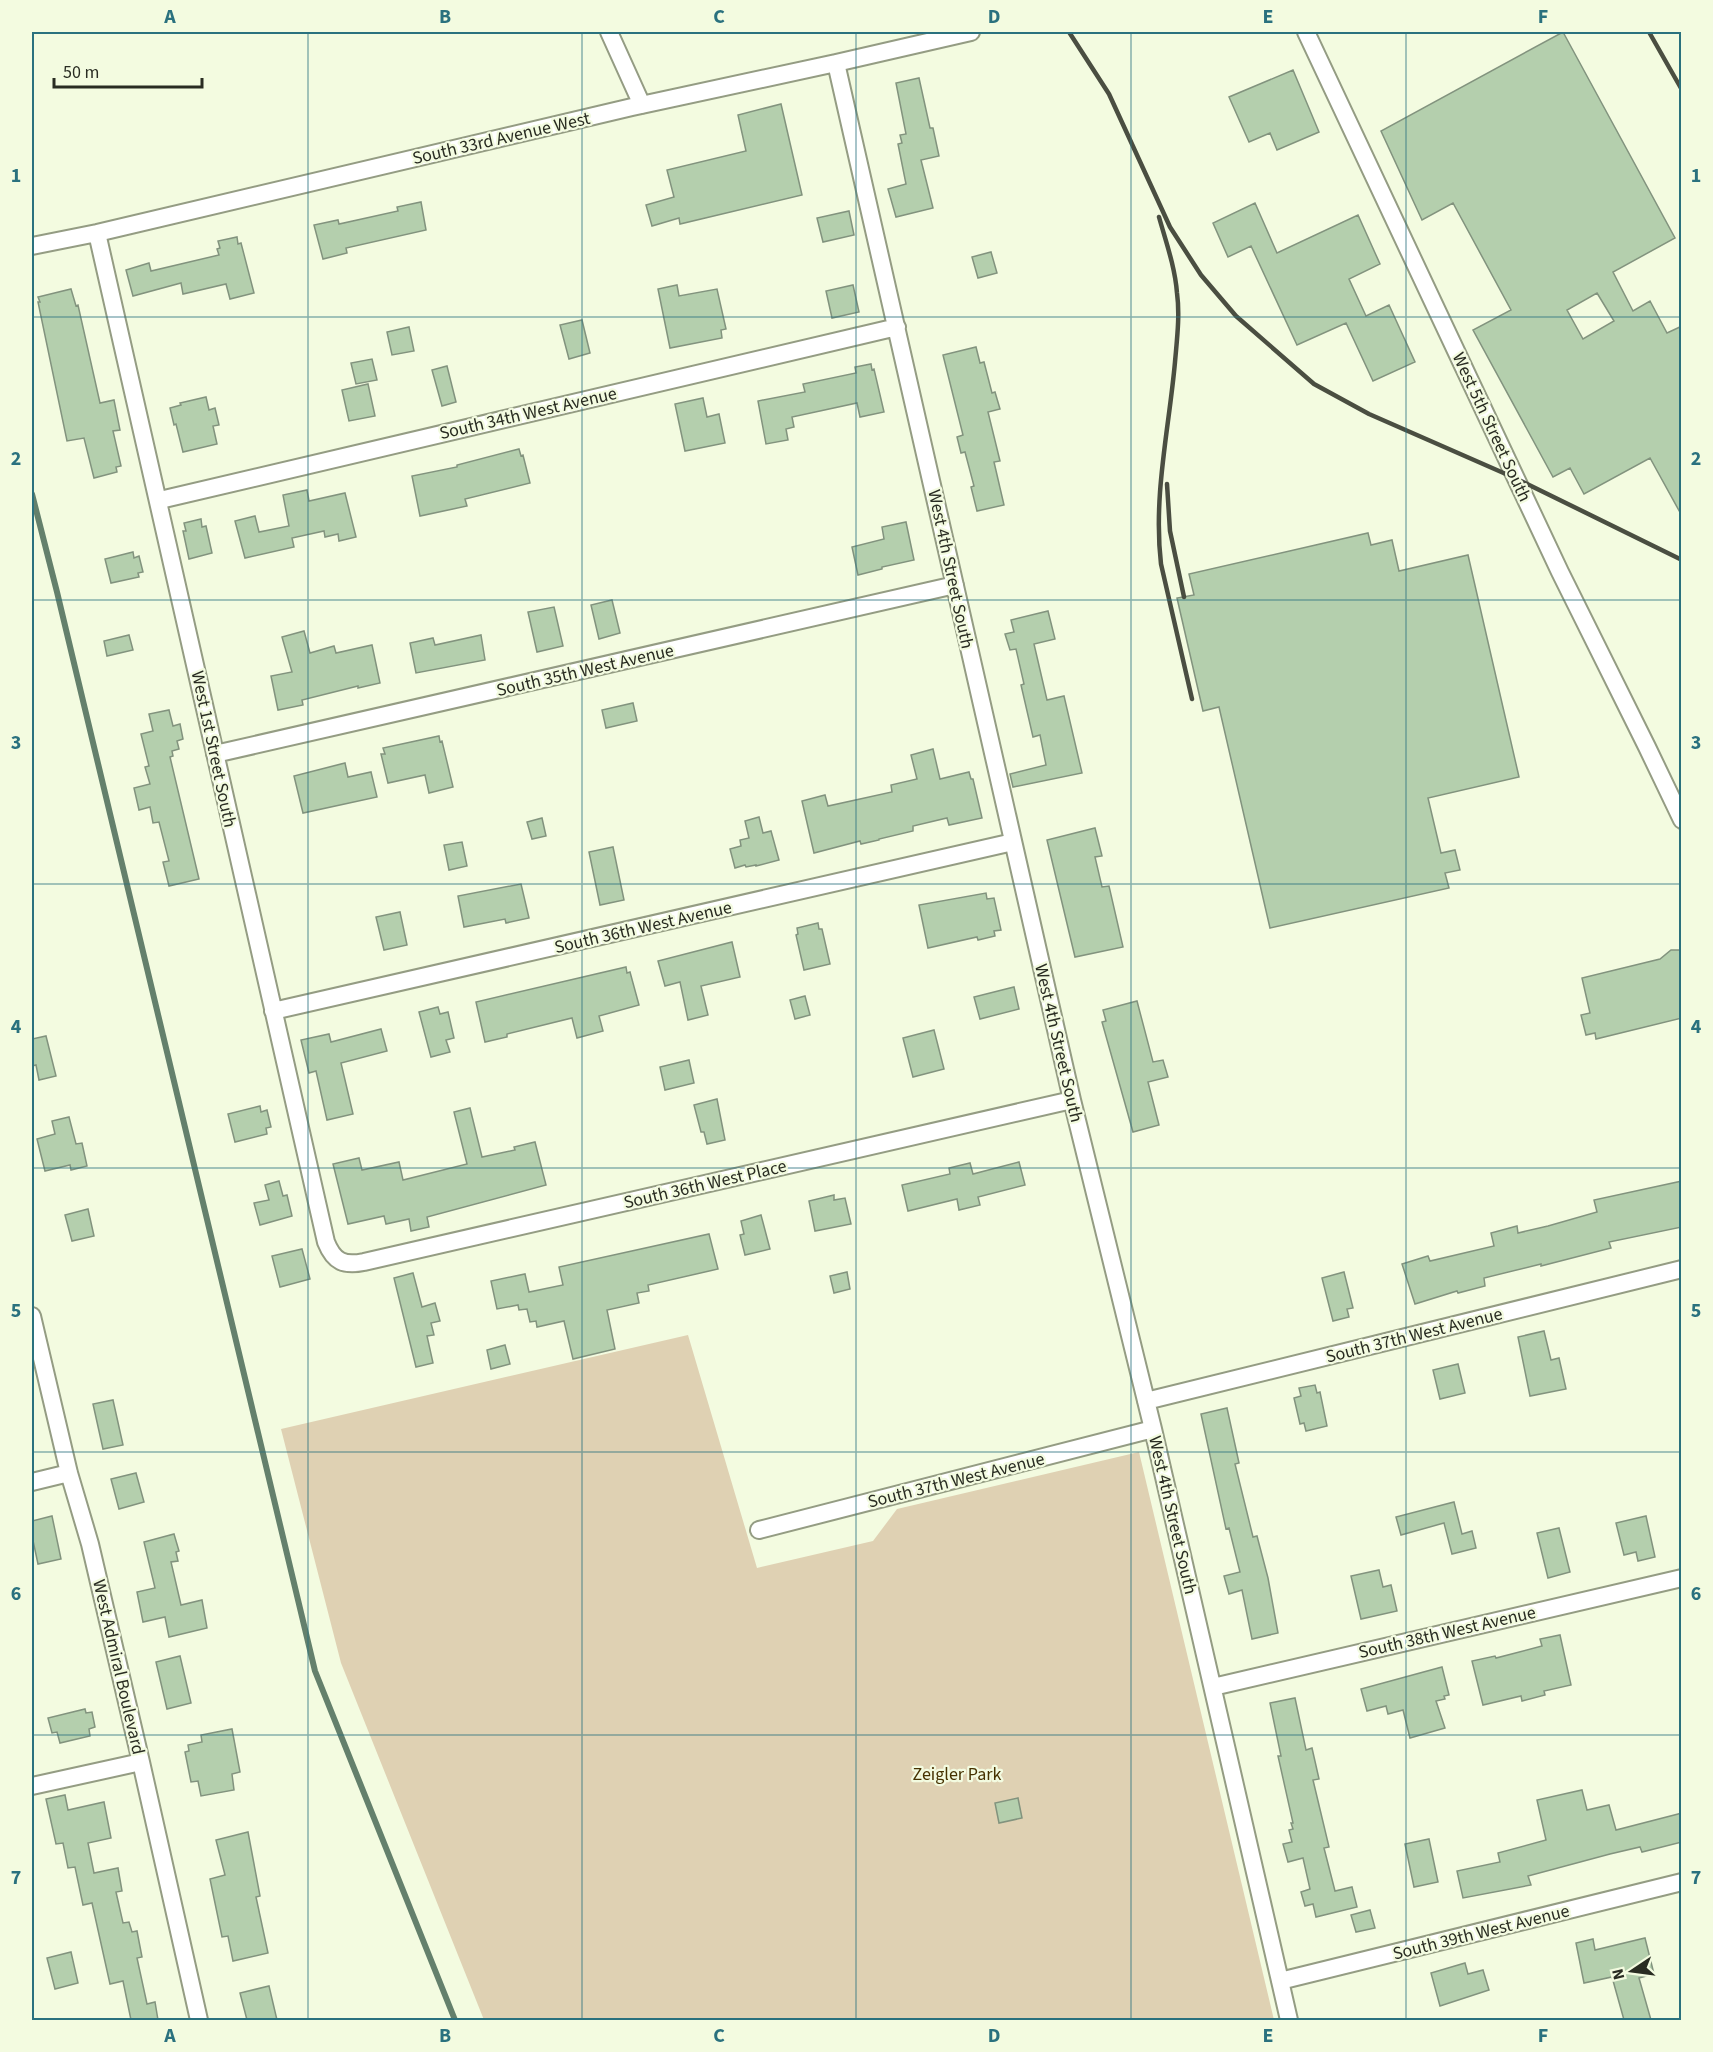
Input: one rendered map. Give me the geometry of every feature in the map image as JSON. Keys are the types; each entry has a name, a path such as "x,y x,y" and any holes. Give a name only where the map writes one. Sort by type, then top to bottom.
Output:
{"street":[{"path":"609,32 642,105"},
{"name":"South 33rd Avenue West","path":"32,246 97,233 642,105 971,32"},
{"name":"West 5th Street South","path":"1306,32 1560,572 1682,820"},
{"name":"West 4th Street South","path":"836,63 1072,1100 1153,1429 1289,2020"},
{"name":"West 1st Street South","path":"97,233 160,500 326,1242 331,1254 338,1261"},
{"name":"South 34th West Avenue","path":"160,500 897,327"},
{"name":"South 35th West Avenue","path":"215,754 956,585"},
{"name":"South 36th West Avenue","path":"273,1011 1013,842"},
{"name":"South 36th West Place","path":"338,1261 351,1265 1072,1100"},
{"name":"South 37th West Avenue","path":"1146,1401 1682,1269"},
{"name":"West Admiral Boulevard","path":"32,1316 69,1473 90,1544 199,2020"},
{"name":"South 37th West Avenue","path":"759,1530 1153,1429"},
{"path":"32,1482 69,1473"},
{"name":"South 38th West Avenue","path":"1213,1687 1682,1578"},
{"path":"32,1786 141,1762"},
{"name":"South 39th West Avenue","path":"1280,1981 1682,1882"}],"green space":[{"name":"Zeigler Park","path":"688,1335 757,1568 873,1541 897,1509 1139,1452 1274,2020 484,2020 341,1663 281,1429"}],"building":[{"path":"1563,32 1675,238 1613,272 1633,311 1650,301 1667,333 1682,326 1682,516 1650,458 1584,494 1570,468 1553,477 1473,330 1511,310 1453,203 1422,220 1381,131","holes":["1597,293 1614,321 1583,339 1567,310"]},
{"path":"1293,70 1319,132 1277,150 1270,133 1249,142 1229,97"},
{"path":"919,78 939,156 921,160 933,208 896,217 888,189 906,184 898,144 902,143 900,135 906,134 896,83"},
{"path":"781,104 802,195 680,224 679,218 652,226 646,205 674,197 667,170 746,151 738,115"},
{"path":"421,202 426,230 346,248 347,253 323,259 314,225 338,220 339,224 398,211 397,207"},
{"path":"1255,203 1277,253 1358,215 1380,264 1349,279 1366,316 1389,305 1415,362 1373,381 1346,323 1297,345 1251,246 1228,257 1213,223"},
{"path":"849,211 854,235 823,242 817,218"},
{"path":"237,237 238,244 241,243 254,293 230,299 226,284 183,294 181,283 133,296 126,270 149,263 151,271 219,255 218,241"},
{"path":"991,252 997,273 978,278 972,257"},
{"path":"677,285 679,296 717,289 726,329 721,330 722,338 670,348 658,289"},
{"path":"853,285 859,312 832,318 826,291"},
{"path":"71,289 76,306 78,305 100,403 114,400 120,430 113,431 121,466 116,467 117,472 94,478 84,438 67,441 38,302 40,302 38,297"},
{"path":"582,320 590,353 569,359 560,325"},
{"path":"409,327 414,351 392,355 387,332"},
{"path":"976,347 980,363 984,362 992,393 995,392 1000,409 988,412 1000,461 994,462 1004,505 977,511 971,487 974,486 965,452 961,453 957,437 963,435 943,355"},
{"path":"372,359 377,380 356,384 351,363"},
{"path":"871,364 884,412 860,417 857,403 792,417 794,427 786,429 788,440 766,444 758,401 805,392 803,384 856,373 855,367"},
{"path":"447,366 456,402 442,406 432,370"},
{"path":"368,384 375,416 349,421 342,390"},
{"path":"206,397 209,410 215,408 219,425 213,426 217,444 183,452 170,408 181,405 180,403"},
{"path":"703,398 707,417 719,414 725,443 685,451 675,404"},
{"path":"519,449 521,456 523,455 530,483 465,499 467,506 420,516 412,476 457,467 457,465"},
{"path":"307,490 309,501 345,493 356,537 339,541 338,534 325,537 324,531 292,538 294,547 245,558 235,521 255,516 259,532 289,526 283,495"},
{"path":"201,519 202,527 206,526 212,553 189,559 183,531 186,531 184,523"},
{"path":"906,522 914,560 858,575 852,547 884,539 882,527"},
{"path":"1368,533 1371,545 1392,540 1399,571 1468,555 1519,777 1428,798 1441,853 1455,850 1460,870 1445,873 1449,888 1270,928 1219,707 1203,711 1177,598 1194,595 1189,574"},
{"path":"133,552 134,558 139,556 143,572 138,573 139,577 111,583 105,559"},
{"path":"612,600 620,633 599,639 591,605"},
{"path":"554,607 563,646 537,652 528,612"},
{"path":"1048,611 1055,639 1034,644 1047,700 1064,696 1082,773 1013,787 1010,774 1046,765 1040,735 1033,737 1021,685 1024,684 1016,649 1010,650 1005,634 1014,632 1011,620"},
{"path":"304,631 310,653 334,646 336,653 372,645 380,683 302,700 303,705 278,710 271,676 292,672 282,637"},
{"path":"129,635 133,650 107,656 104,641"},
{"path":"481,635 485,660 416,673 410,643 433,638 435,645"},
{"path":"633,703 637,721 606,728 602,710"},
{"path":"169,710 173,726 180,724 183,739 177,741 179,749 172,751 173,756 170,757 199,879 169,886 163,862 169,861 159,822 153,823 150,807 139,810 134,788 150,784 145,767 149,766 141,734 153,731 149,714"},
{"path":"439,736 453,787 429,793 425,775 388,783 381,754 385,754 383,748"},
{"path":"933,749 940,779 969,772 973,779 982,818 949,825 947,818 913,826 913,831 879,840 861,844 860,841 814,853 802,801 825,795 828,806 892,792 891,785 917,779 911,755"},
{"path":"345,763 348,777 371,772 377,797 303,813 294,776"},
{"path":"759,817 763,833 771,831 779,860 735,868 730,849 741,846 740,840 749,838 745,821"},
{"path":"542,818 546,836 532,839 527,822"},
{"path":"1095,828 1102,856 1095,857 1102,887 1109,886 1123,947 1075,957 1047,840"},
{"path":"462,842 467,866 449,870 444,845"},
{"path":"613,847 624,900 600,905 589,852"},
{"path":"521,884 529,918 506,923 505,919 464,927 458,896"},
{"path":"986,893 987,899 994,898 1001,930 994,931 995,936 978,940 977,937 928,948 919,905"},
{"path":"400,912 407,945 384,950 376,917"},
{"path":"818,923 819,929 822,929 830,964 804,970 796,935 798,934 797,928"},
{"path":"732,942 740,977 701,986 708,1015 688,1020 680,982 665,986 658,961"},
{"path":"1671,950 1682,950 1682,1018 1596,1039 1595,1033 1586,1035 1581,1015 1590,1013 1582,978 1660,959"},
{"path":"626,967 627,973 630,972 639,1005 599,1016 603,1031 577,1038 572,1018 507,1034 507,1037 485,1042 476,1002"},
{"path":"1014,987 1019,1009 980,1019 974,997"},
{"path":"805,996 810,1015 795,1019 790,1000"},
{"path":"1137,1001 1153,1062 1163,1060 1168,1077 1148,1082 1159,1125 1133,1132 1102,1022 1106,1021 1103,1010"},
{"path":"438,1007 440,1014 448,1012 454,1038 446,1040 450,1052 431,1057 419,1012"},
{"path":"381,1029 387,1051 341,1063 353,1114 327,1120 316,1071 309,1073 301,1040 329,1034 331,1042"},
{"path":"934,1030 944,1069 913,1077 903,1038"},
{"path":"46,1036 56,1076 39,1080 36,1065 32,1066 32,1039"},
{"path":"689,1060 694,1083 665,1090 660,1067"},
{"path":"717,1099 725,1140 707,1144 704,1132 701,1132 694,1105"},
{"path":"260,1106 261,1112 267,1110 271,1127 266,1128 267,1134 235,1142 228,1114"},
{"path":"470,1108 482,1157 515,1150 514,1147 535,1142 546,1185 427,1217 429,1227 411,1231 409,1219 386,1224 384,1216 348,1224 333,1164 359,1158 362,1170 399,1162 403,1180 467,1164 454,1112"},
{"path":"69,1117 76,1144 82,1143 87,1166 71,1170 70,1165 45,1171 37,1139 55,1134 52,1121"},
{"path":"1019,1162 1025,1185 978,1197 980,1205 959,1210 957,1199 908,1211 902,1185 950,1174 949,1168 970,1163 973,1174"},
{"path":"279,1181 283,1196 287,1195 292,1216 260,1225 254,1203 269,1200 265,1185"},
{"path":"1682,1181 1682,1227 1609,1242 1611,1248 1484,1278 1485,1286 1458,1293 1457,1291 1415,1304 1402,1264 1428,1256 1430,1261 1494,1246 1491,1233 1517,1226 1518,1233 1548,1226 1597,1212 1594,1200"},
{"path":"834,1195 834,1200 845,1198 851,1224 815,1231 809,1201"},
{"path":"88,1209 94,1236 72,1241 65,1215"},
{"path":"761,1215 770,1249 745,1255 740,1235 744,1234 741,1221"},
{"path":"709,1234 718,1269 648,1285 649,1291 637,1293 639,1303 607,1310 615,1349 573,1359 564,1321 537,1327 536,1321 530,1322 527,1309 519,1310 518,1305 497,1309 491,1281 525,1274 529,1292 563,1285 559,1267"},
{"path":"302,1249 310,1279 280,1287 272,1256"},
{"path":"847,1272 850,1289 834,1293 830,1276"},
{"path":"1344,1272 1353,1308 1347,1309 1349,1317 1333,1321 1322,1278"},
{"path":"413,1273 422,1307 435,1303 440,1321 431,1323 434,1335 427,1336 433,1363 416,1367 394,1278"},
{"path":"1544,1331 1551,1360 1559,1358 1566,1389 1530,1396 1518,1337"},
{"path":"505,1345 510,1364 491,1369 487,1350"},
{"path":"1458,1364 1465,1393 1440,1399 1433,1370"},
{"path":"1315,1385 1317,1393 1320,1392 1327,1426 1306,1431 1304,1423 1300,1424 1294,1398 1301,1396 1299,1388"},
{"path":"113,1400 123,1445 103,1449 93,1404"},
{"path":"1227,1408 1239,1463 1235,1464 1253,1537 1257,1536 1268,1578 1278,1633 1252,1639 1242,1590 1229,1594 1224,1576 1240,1572 1229,1528 1226,1529 1201,1414"},
{"path":"136,1473 144,1502 119,1509 111,1479"},
{"path":"1454,1502 1462,1534 1472,1531 1476,1548 1452,1554 1444,1523 1401,1535 1396,1517"},
{"path":"52,1516 61,1559 38,1564 32,1536 32,1521"},
{"path":"1646,1516 1655,1557 1638,1561 1636,1552 1624,1555 1616,1523"},
{"path":"1559,1528 1570,1572 1548,1578 1537,1533"},
{"path":"174,1534 179,1551 176,1552 178,1561 171,1562 181,1605 202,1600 207,1628 169,1637 165,1617 143,1622 137,1592 155,1588 144,1542"},
{"path":"1379,1570 1383,1587 1391,1585 1397,1611 1361,1619 1351,1576"},
{"path":"1560,1635 1571,1685 1544,1691 1545,1695 1522,1701 1521,1696 1483,1705 1472,1661 1495,1656 1496,1658 1542,1646 1540,1639"},
{"path":"180,1656 191,1703 167,1709 156,1662"},
{"path":"1442,1667 1449,1695 1444,1696 1445,1699 1436,1701 1445,1728 1410,1738 1403,1710 1388,1714 1386,1706 1367,1711 1361,1689"},
{"path":"1295,1698 1306,1750 1312,1748 1319,1779 1313,1780 1329,1847 1324,1848 1335,1891 1352,1887 1357,1907 1316,1917 1313,1904 1305,1906 1301,1892 1310,1889 1303,1858 1288,1862 1283,1844 1292,1842 1289,1830 1293,1829 1291,1823 1293,1823 1278,1756 1281,1756 1270,1703"},
{"path":"85,1709 86,1713 92,1712 95,1727 89,1729 90,1736 60,1743 57,1732 52,1733 48,1718"},
{"path":"232,1729 240,1772 232,1774 234,1790 201,1796 198,1781 191,1782 185,1752 189,1751 188,1745 202,1742 201,1735"},
{"path":"1582,1790 1587,1810 1609,1805 1616,1830 1682,1813 1682,1842 1642,1852 1640,1847 1610,1854 1528,1876 1531,1885 1463,1898 1457,1871 1500,1862 1498,1853 1546,1840 1537,1800"},
{"path":"65,1795 68,1810 104,1802 111,1838 88,1843 94,1873 118,1868 122,1891 116,1892 123,1923 129,1922 132,1932 137,1931 142,1957 137,1958 147,2004 155,2002 158,2020 131,2020 123,1981 110,1984 92,1903 83,1905 75,1867 68,1868 63,1843 56,1844 46,1799"},
{"path":"1018,1798 1022,1818 999,1823 995,1803"},
{"path":"248,1832 260,1896 256,1897 268,1953 233,1961 228,1936 222,1937 210,1879 225,1875 216,1840"},
{"path":"1429,1839 1438,1882 1414,1887 1405,1844"},
{"path":"1370,1910 1375,1928 1356,1932 1351,1915"},
{"path":"1645,1938 1654,1974 1639,1978 1651,2020 1624,2020 1612,1977 1584,1983 1576,1943 1593,1939 1595,1950"},
{"path":"71,1952 78,1983 55,1989 47,1958"},
{"path":"1465,1963 1468,1974 1483,1970 1489,1990 1440,2006 1431,1973"},
{"path":"269,1986 277,2020 247,2020 240,1993"}],"waterway":[{"path":"32,494 315,1671 455,2020"}],"railway":[{"path":"1069,32 1109,94 1170,227 1201,275 1236,316 1314,384 1369,414 1515,478 1682,560"},
{"path":"1649,32 1682,90"},
{"path":"1159,217 1174,274 1178,310 1175,362 1160,488 1159,539 1161,564 1192,699"},
{"path":"1167,484 1170,531 1184,597"}]}
